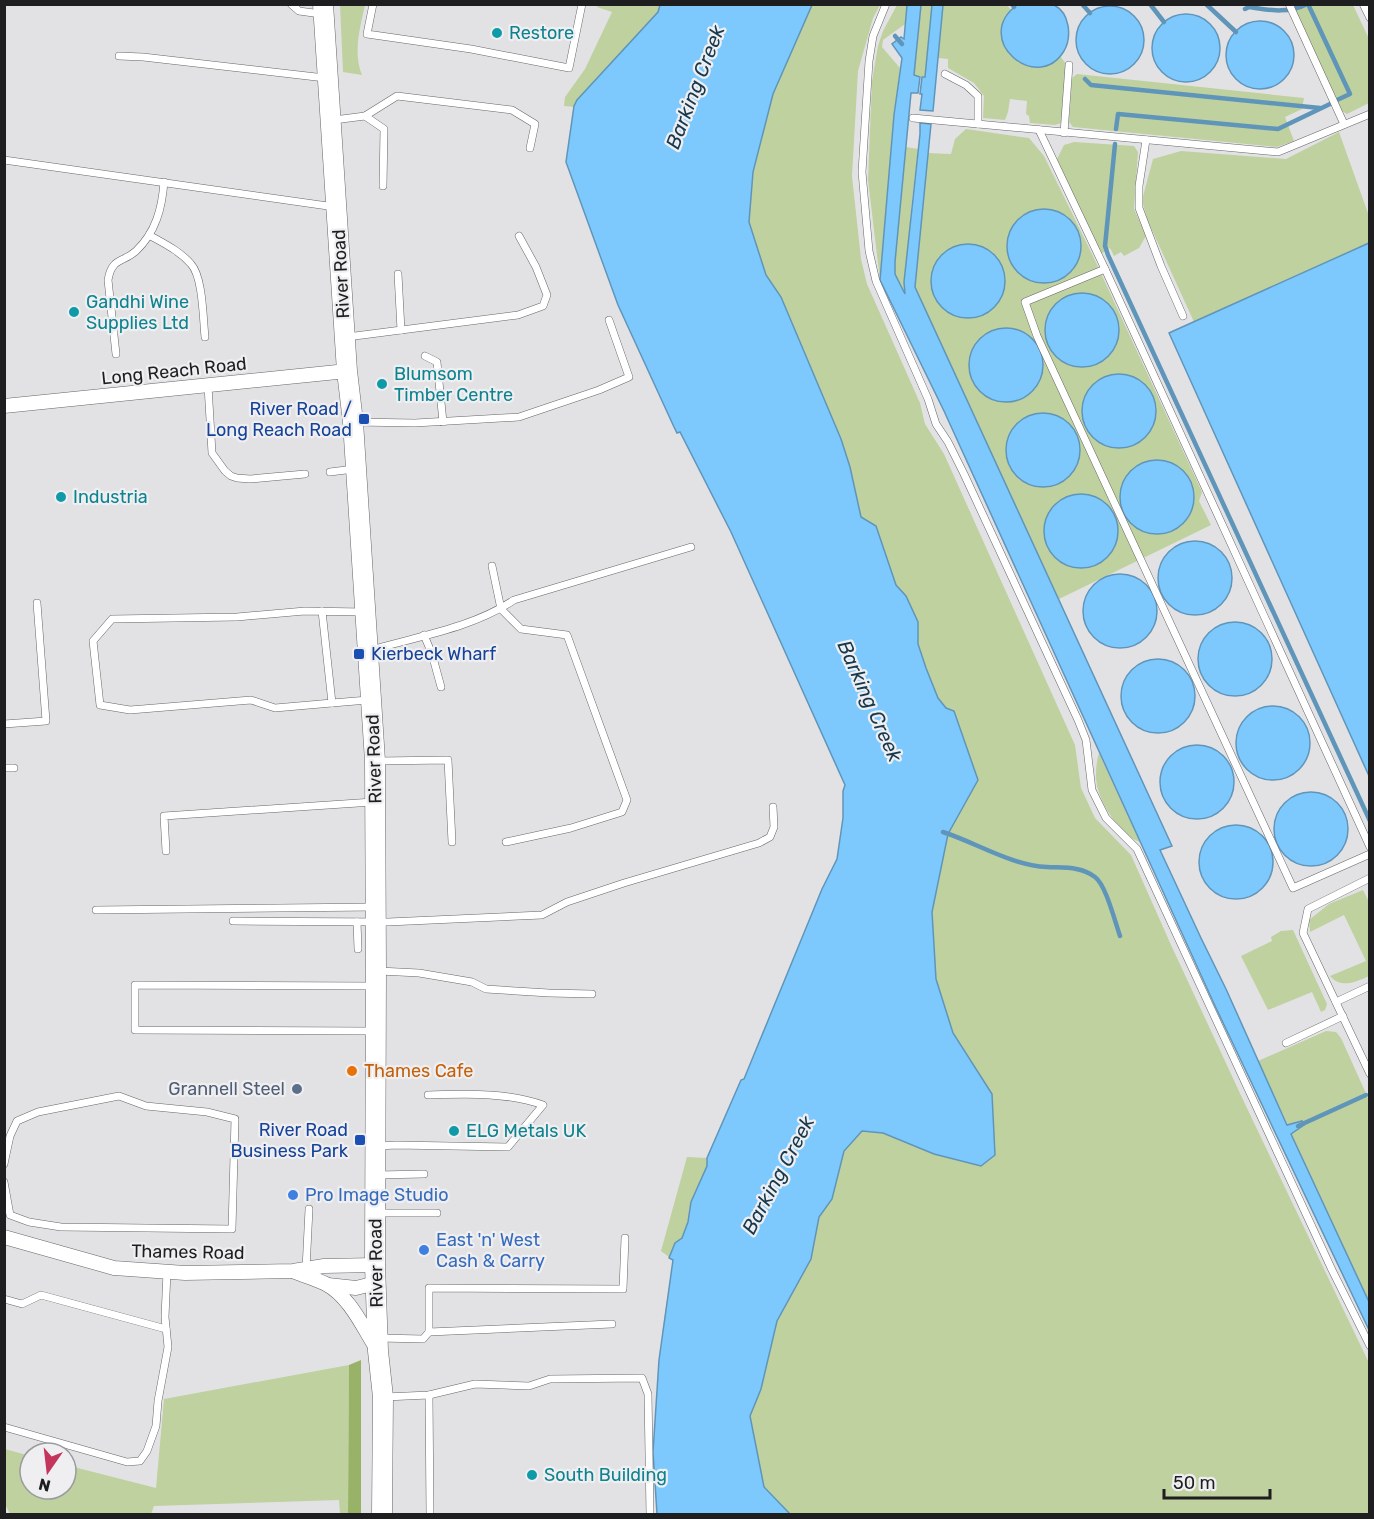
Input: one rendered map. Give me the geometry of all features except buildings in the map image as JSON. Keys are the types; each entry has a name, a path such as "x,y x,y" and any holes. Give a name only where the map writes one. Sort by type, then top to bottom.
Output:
{"street":[{"name":"River Road","path":"323,9 375,761 370,917 376,978 375,1274 383,1397 382,1515"},
{"name":"Long Reach Road","path":"4,406 347,371"},
{"name":"Thames Road","path":"4,1238 114,1268 185,1273 299,1270 324,1266 375,1274"},
{"path":"299,1270 326,1284 337,1293 378,1345"},
{"path":"326,1284 356,1288 375,1274"}],"lane":[{"path":"291,4 299,11 323,9"},
{"path":"373,4 367,34 569,68 582,4"},
{"path":"886,4 873,36 869,61 862,172 869,251 876,280 928,399 936,423 948,441 964,474 1078,720 1086,740 1092,790 1106,818 1137,849 1322,1249 1370,1346"},
{"path":"1289,4 1344,124"},
{"path":"1363,4 1370,18"},
{"path":"118,56 328,78"},
{"path":"1064,133 1069,65"},
{"path":"945,74 966,85 978,96 978,124"},
{"path":"331,120 365,116 398,96 513,110 535,124 530,148"},
{"path":"913,118 1278,152 1370,114"},
{"path":"365,116 384,129 382,186"},
{"path":"1039,130 1370,847"},
{"path":"1146,140 1139,186 1139,208 1183,316"},
{"path":"4,159 337,207"},
{"path":"116,354 108,280 110,270 118,261 134,253 149,235 158,218 163,199 164,182"},
{"path":"149,235 185,257 194,266 199,282 205,337"},
{"path":"345,337 518,315 543,306 547,295 536,267 519,236"},
{"path":"1105,269 1025,302 1037,336 1293,888 1370,854"},
{"path":"398,274 401,330"},
{"path":"353,422 415,423 519,417 599,390 629,377 609,320"},
{"path":"425,356 437,362 443,422"},
{"path":"208,386 212,453 225,471 237,478 250,479 305,474"},
{"path":"330,472 356,468"},
{"path":"369,650 466,624 501,609 514,600 691,548"},
{"path":"492,566 501,609 521,628 567,635 627,800 622,812 571,828 506,842"},
{"path":"4,724 46,721 37,603"},
{"path":"322,611 332,703"},
{"path":"366,612 282,612 237,617 112,619 93,641 100,705 130,710 251,700 275,708 372,699"},
{"path":"424,635 441,687"},
{"path":"375,761 448,760 452,842"},
{"path":"4,768 14,768"},
{"path":"166,851 164,816 375,802"},
{"path":"96,910 447,920 542,915 567,902 759,843 770,837 774,827 773,807"},
{"path":"1370,878 1308,909 1303,933 1370,1074"},
{"path":"233,921 370,917"},
{"path":"358,949 370,917"},
{"path":"376,1031 135,1030 135,985 376,978 419,973 472,982 486,989 592,994"},
{"path":"1336,1002 1370,986"},
{"path":"1286,1043 1343,1016"},
{"path":"376,1147 396,1145 508,1147 543,1105 530,1100 484,1094 428,1095"},
{"path":"4,1164 10,1136 17,1120 38,1112 119,1095 146,1107 207,1112 235,1119 232,1229 62,1227 29,1222 10,1215 4,1182"},
{"path":"376,1175 424,1174"},
{"path":"299,1270 309,1209"},
{"path":"376,1213 437,1212"},
{"path":"378,1345 423,1339 429,1332 429,1288 623,1289 625,1238"},
{"path":"4,1427 127,1462 140,1461 147,1451 156,1426 168,1347 165,1317 167,1272"},
{"path":"4,1299 22,1304 41,1295 166,1329"},
{"path":"429,1332 612,1324"},
{"path":"383,1397 429,1395 475,1384 529,1386 550,1378 642,1378 648,1394 650,1515"},
{"path":"429,1395 430,1515"}],"green space":[{"path":"340,5 365,5 359,31 358,49 362,75 343,72"},
{"path":"598,5 679,5 622,307 618,305 566,162 574,107 564,106 565,97 585,69 612,12 597,7"},
{"path":"777,5 880,5 873,18 858,71 852,176 861,259 867,284 920,403 925,424 944,454 1075,745 1081,788 1095,818 1131,855 1245,1104 1369,1363 1369,1514 733,1514 718,1424 827,1135 914,1084 733,252"},
{"path":"897,5 907,5 905,24 883,40 882,47 900,68 880,280 868,180 872,81 878,46"},
{"path":"921,5 932,5 925,77 914,76"},
{"path":"943,5 1007,5 1011,10 1005,17 1053,62 1060,56 1066,64 1061,123 1055,125 1030,123 1029,116 1026,114 1027,101 1010,99 1005,120 983,118 984,96 974,83 948,68 948,59 938,58"},
{"path":"1292,5 1353,5 1369,39 1369,103 1347,114 1342,111"},
{"path":"1077,74 1304,98 1302,109 1285,117 1294,141 1277,147 1073,127 1069,122 1072,78"},
{"path":"966,129 1029,138 1044,156 1202,492 1199,501 1211,525 1059,599 1004,485 915,286 928,153 951,154 955,139"},
{"path":"1339,132 1369,216 1369,243 1194,322 1147,219 1142,200 1153,159 1181,151 1286,159"},
{"path":"1074,142 1134,146 1138,152 1134,209 1146,236 1139,248 1124,256 1121,252 1114,256 1110,248 1101,254 1057,159 1064,145"},
{"path":"906,147 918,149 905,296 895,274 895,262"},
{"path":"1099,753 1140,842 1126,833 1113,819 1099,794 1096,769"},
{"path":"1363,890 1369,902 1369,976 1354,982 1339,982 1330,976 1366,961 1344,915 1310,932 1309,920 1329,904"},
{"path":"1293,930 1327,1004 1325,1010 1321,1012 1312,992 1268,1010 1241,956 1272,941 1271,937 1281,931"},
{"path":"1326,1031 1336,1032 1341,1038 1369,1100 1369,1301 1291,1133 1304,1124 1302,1121 1288,1125 1258,1061"},
{"path":"687,1157 707,1158 707,1166 691,1202 693,1224 662,1334 673,1260 661,1251"},
{"path":"361,1360 361,1514 348,1514 349,1365"},
{"path":"349,1365 348,1514 340,1514 339,1500 154,1506 151,1514 10,1514 5,1504 5,1449 18,1453 18,1501 78,1501 78,1468 156,1488 164,1399"}],"water":[{"path":"1051,4 1063,14 1069,32 1067,45 1052,63 1039,67 1025,65 1013,57 1005,46 1001,33 1005,19 1017,5"},
{"name":"Barking Creek","path":"660,5 812,5 773,94 753,172 749,222 766,275 781,297 841,439 861,517 876,526 896,585 906,596 918,622 918,644 938,698 946,708 954,711 978,780 948,834 932,912 936,979 953,1033 992,1094 995,1155 981,1166 934,1154 883,1133 862,1131 844,1151 832,1199 819,1217 811,1259 777,1321 761,1389 750,1416 764,1487 790,1514 657,1514 653,1452 659,1360 673,1260 669,1258 675,1243 682,1238 688,1222 691,1202 707,1166 707,1158 741,1080 744,1079 822,889 837,859 845,785 731,532 680,432 677,433 674,427 618,305 566,162 574,106 577,100 658,12"},
{"path":"907,5 921,5 914,75 920,77 918,93 911,93 895,274 905,294 904,282 920,123 931,124 915,287 1172,846 1160,850 1287,1125 1302,1121 1304,1125 1291,1134 1369,1302 1369,1330 1216,1008 944,411 880,280 894,115 902,58 892,44 901,37 904,39"},
{"path":"932,5 943,5 933,111 920,110 922,94 920,94 922,77 925,77"},
{"path":"1110,6 1123,9 1134,16 1141,27 1144,40 1141,53 1134,64 1123,71 1110,74 1097,71 1086,64 1079,53 1076,40 1079,27 1086,16 1097,9"},
{"path":"1186,14 1199,17 1210,24 1217,35 1220,48 1217,61 1210,72 1199,79 1186,82 1173,79 1162,72 1155,61 1152,48 1155,35 1162,24 1173,17"},
{"path":"1260,21 1273,24 1284,31 1291,42 1294,55 1291,68 1284,79 1273,86 1260,89 1247,86 1236,79 1229,68 1226,55 1229,42 1236,31 1247,24"},
{"path":"1037,209 1051,209 1065,215 1075,225 1081,239 1081,253 1075,267 1065,277 1051,283 1037,283 1023,277 1013,267 1007,253 1007,239 1013,225 1023,215"},
{"path":"1369,243 1369,776 1169,333"},
{"path":"961,244 975,244 989,250 999,260 1005,274 1005,288 999,302 989,312 975,318 961,318 947,312 937,302 931,288 931,274 937,260 947,250"},
{"path":"1075,293 1089,293 1103,299 1113,309 1119,323 1119,337 1113,351 1103,361 1089,367 1075,367 1061,361 1051,351 1045,337 1045,323 1051,309 1061,299"},
{"path":"999,328 1013,328 1027,334 1037,344 1043,358 1043,372 1037,386 1027,396 1013,402 999,402 985,396 975,386 969,372 969,358 975,344 985,334"},
{"path":"1112,374 1126,374 1140,380 1150,390 1156,404 1156,418 1150,432 1140,442 1126,448 1112,448 1098,442 1088,432 1082,418 1082,404 1088,390 1098,380"},
{"path":"1036,413 1050,413 1064,419 1074,429 1080,443 1080,457 1074,471 1064,481 1050,487 1036,487 1022,481 1012,471 1006,457 1006,443 1012,429 1022,419"},
{"path":"1150,460 1164,460 1178,466 1188,476 1194,490 1194,504 1188,518 1178,528 1164,534 1150,534 1136,528 1126,518 1120,504 1120,490 1126,476 1136,466"},
{"path":"1074,494 1088,494 1102,500 1112,510 1118,524 1118,538 1112,552 1102,562 1088,568 1074,568 1060,562 1050,552 1044,538 1044,524 1050,510 1060,500"},
{"path":"1188,541 1202,541 1216,547 1226,557 1232,571 1232,585 1226,599 1216,609 1202,615 1188,615 1174,609 1164,599 1158,585 1158,571 1164,557 1174,547"},
{"path":"1113,574 1127,574 1141,580 1151,590 1157,604 1157,618 1151,632 1141,642 1127,648 1113,648 1099,642 1089,632 1083,618 1083,604 1089,590 1099,580"},
{"path":"1228,622 1242,622 1256,628 1266,638 1272,652 1272,666 1266,680 1256,690 1242,696 1228,696 1214,690 1204,680 1198,666 1198,652 1204,638 1214,628"},
{"path":"1151,659 1165,659 1179,665 1189,675 1195,689 1195,703 1189,717 1179,727 1165,733 1151,733 1137,727 1127,717 1121,703 1121,689 1127,675 1137,665"},
{"path":"1266,706 1280,706 1294,712 1304,722 1310,736 1310,750 1304,764 1294,774 1280,780 1266,780 1252,774 1242,764 1236,750 1236,736 1242,722 1252,712"},
{"path":"1190,745 1204,745 1218,751 1228,761 1234,775 1234,789 1228,803 1218,813 1204,819 1190,819 1176,813 1166,803 1160,789 1160,775 1166,761 1176,751"},
{"path":"1304,792 1318,792 1332,798 1342,808 1348,822 1348,836 1342,850 1332,860 1318,866 1304,866 1290,860 1280,850 1274,836 1274,822 1280,808 1290,798"},
{"path":"1229,825 1243,825 1257,831 1267,841 1273,855 1273,869 1267,883 1257,893 1243,899 1229,899 1215,893 1205,883 1199,869 1199,855 1205,841 1215,831"}],"waterway":[{"path":"1082,4 1090,13"},
{"path":"1150,4 1164,22"},
{"path":"1206,4 1236,32"},
{"path":"1245,9 1249,7 1286,10 1307,4"},
{"path":"1308,4 1350,94 1337,100"},
{"path":"895,36 902,44"},
{"path":"1085,79 1091,85 1320,108"},
{"path":"1116,129 1118,114 1278,129 1330,104"},
{"path":"1115,144 1105,246 1108,255 1370,821"},
{"path":"943,832 1020,862 1047,867 1072,868 1090,873 1103,888 1120,936"},
{"path":"1298,1126 1366,1095"}],"place":[{"name":"Restore","path":"497,33"},
{"name":"Gandhi Wine Supplies Ltd","path":"74,312"},
{"name":"Blumsom Timber Centre","path":"382,384"},
{"name":"River Road / Long Reach Road","path":"364,419"},
{"name":"Industria","path":"61,497"},
{"name":"Kierbeck Wharf","path":"359,654"},
{"name":"Thames Cafe","path":"352,1071"},
{"name":"Grannell Steel","path":"297,1089"},
{"name":"ELG Metals UK","path":"454,1131"},
{"name":"River Road Business Park","path":"360,1140"},
{"name":"Pro Image Studio","path":"293,1195"},
{"name":"East 'n' West Cash & Carry","path":"424,1250"},
{"name":"South Building","path":"532,1475"}]}
